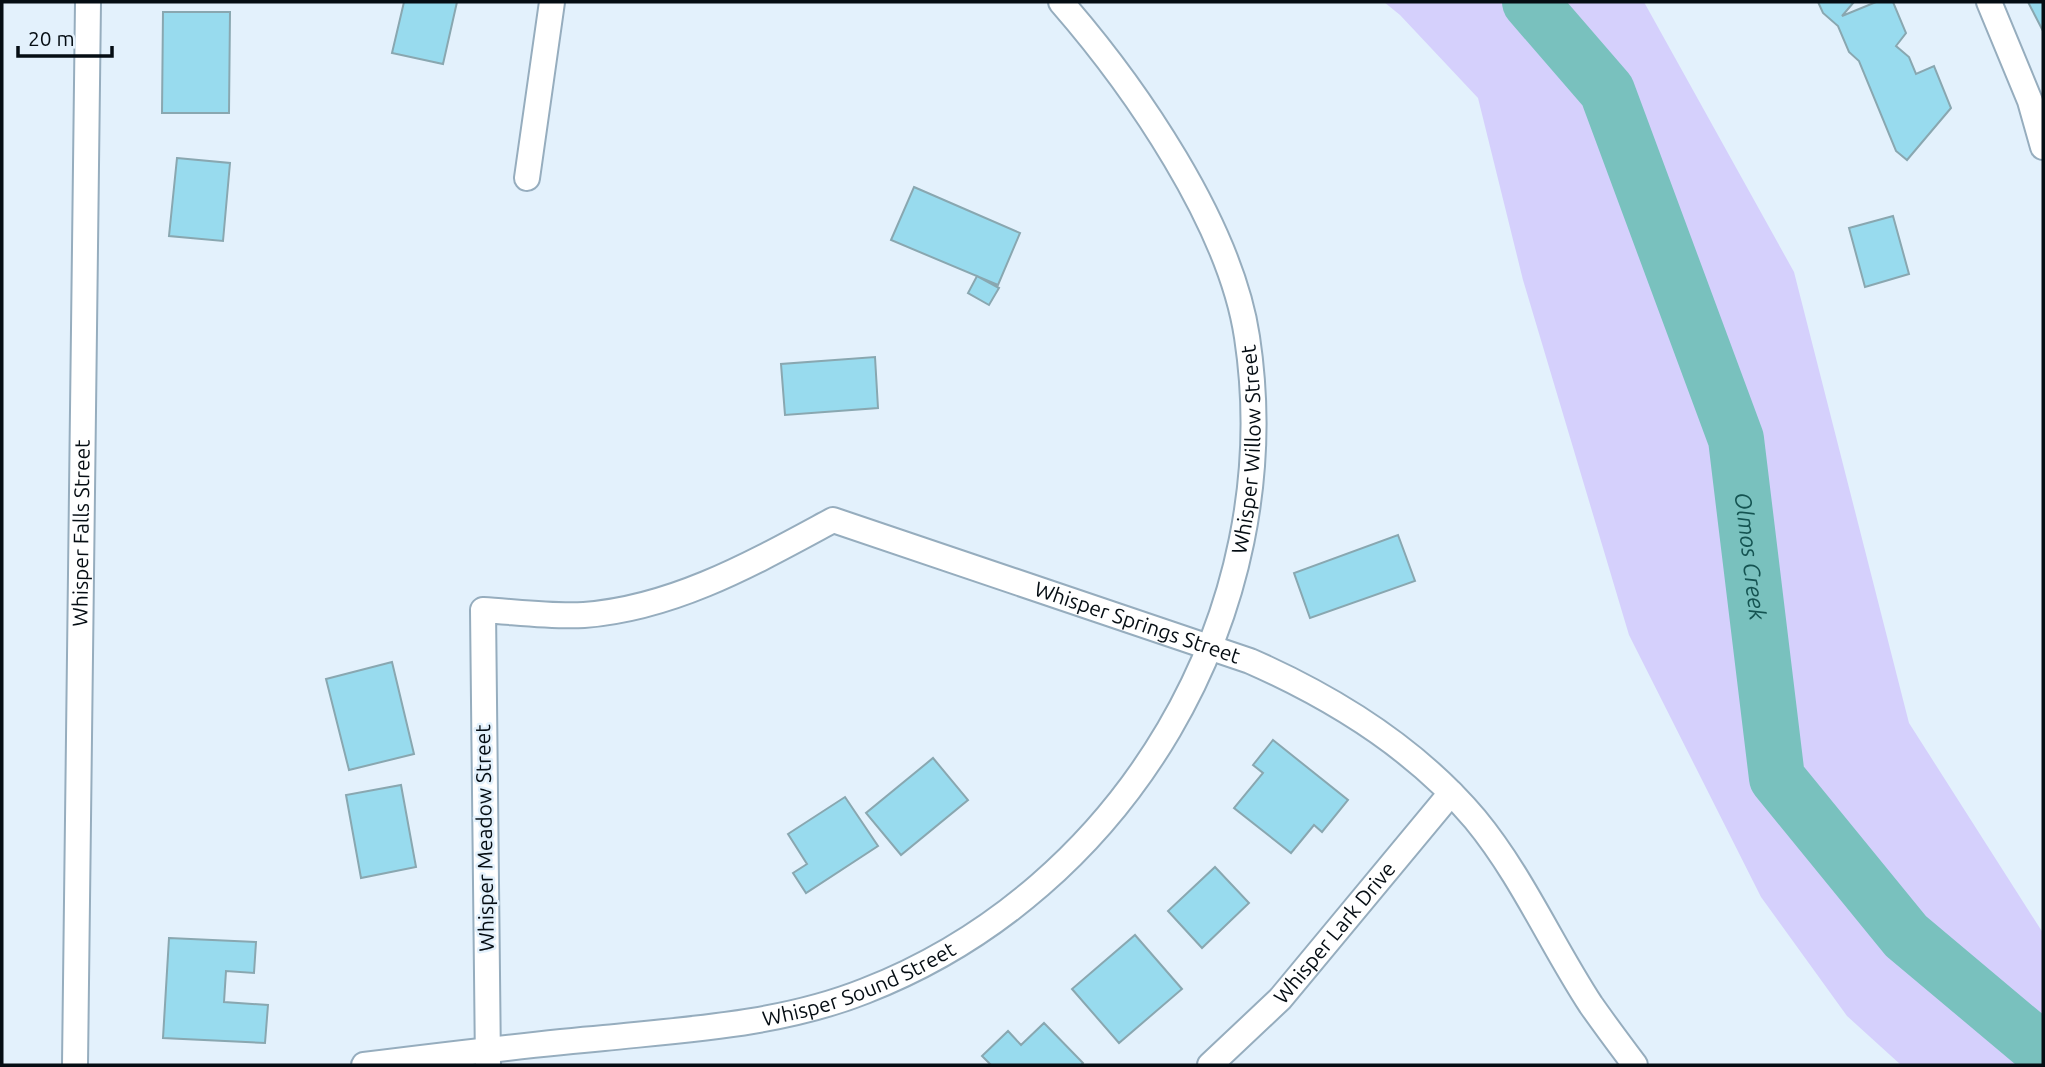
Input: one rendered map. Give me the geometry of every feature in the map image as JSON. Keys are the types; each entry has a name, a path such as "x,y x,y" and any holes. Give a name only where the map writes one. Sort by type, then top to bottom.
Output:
{"street":[{"name":"Whisper Falls Street","path":"75,1065 88,2"},
{"path":"527,178 552,2"},
{"name":"Whisper Willow Street","path":"1061,2 1112,66 1162,138 1202,208 1229,270 1247,335 1254,419 1251,472 1242,543 1220,625 1210,648"},
{"path":"1989,2 2030,101 2043,147"},
{"name":"Whisper Springs Street","path":"483,610 584,615 663,599 729,576 833,520 1210,648 1297,682 1348,711 1397,745 1451,793 1476,820 1510,869 1591,1004 1635,1065"},
{"name":"Whisper Meadow Street","path":"483,610 488,1057"},
{"name":"Whisper Sound Street","path":"364,1065 488,1057 734,1024 804,1011 864,992 921,966 975,935 1027,898 1073,857 1116,810 1153,760 1184,705 1210,648"},
{"name":"Whisper Lark Drive","path":"1210,1065 1280,999 1451,793"}],"shaded area":[{"path":"1384,2 1644,2 1794,272 1909,723 2043,933 2043,1065 1901,1065 1847,1016 1761,897 1629,635 1523,280 1478,98 1400,15"}],"building":[{"path":"404,2 457,2 443,64 392,53"},
{"path":"1818,2 1854,2 1842,16 1876,2 1893,2 1906,33 1896,46 1909,57 1916,74 1934,66 1951,108 1907,160 1896,151 1859,61 1849,52 1838,26 1823,13"},
{"path":"2028,2 2043,2 2043,31"},
{"path":"163,12 230,12 229,113 162,113"},
{"path":"177,158 230,163 223,241 169,236"},
{"path":"914,187 1020,233 998,285 891,240"},
{"path":"1893,216 1909,274 1865,287 1849,228"},
{"path":"977,276 999,288 989,305 968,293"},
{"path":"875,357 878,408 785,415 781,364"},
{"path":"1398,535 1415,581 1310,618 1294,573"},
{"path":"392,662 414,754 349,770 326,679"},
{"path":"1273,740 1348,800 1322,832 1314,825 1291,853 1234,808 1263,773 1253,765"},
{"path":"933,758 968,800 901,855 866,813"},
{"path":"401,785 416,867 361,878 346,795"},
{"path":"845,797 878,846 806,893 793,873 807,864 788,834"},
{"path":"1215,867 1249,903 1202,948 1168,911"},
{"path":"1135,935 1182,989 1119,1043 1072,989"},
{"path":"169,938 256,942 254,973 226,971 224,1002 268,1005 265,1043 163,1038"},
{"path":"1044,1023 1083,1063 1081,1065 991,1065 982,1056 1008,1031 1021,1045"}],"waterway":[{"name":"Olmos Creek","path":"1530,2 1607,91 1736,439 1777,778 1906,936 2043,1051"}]}
